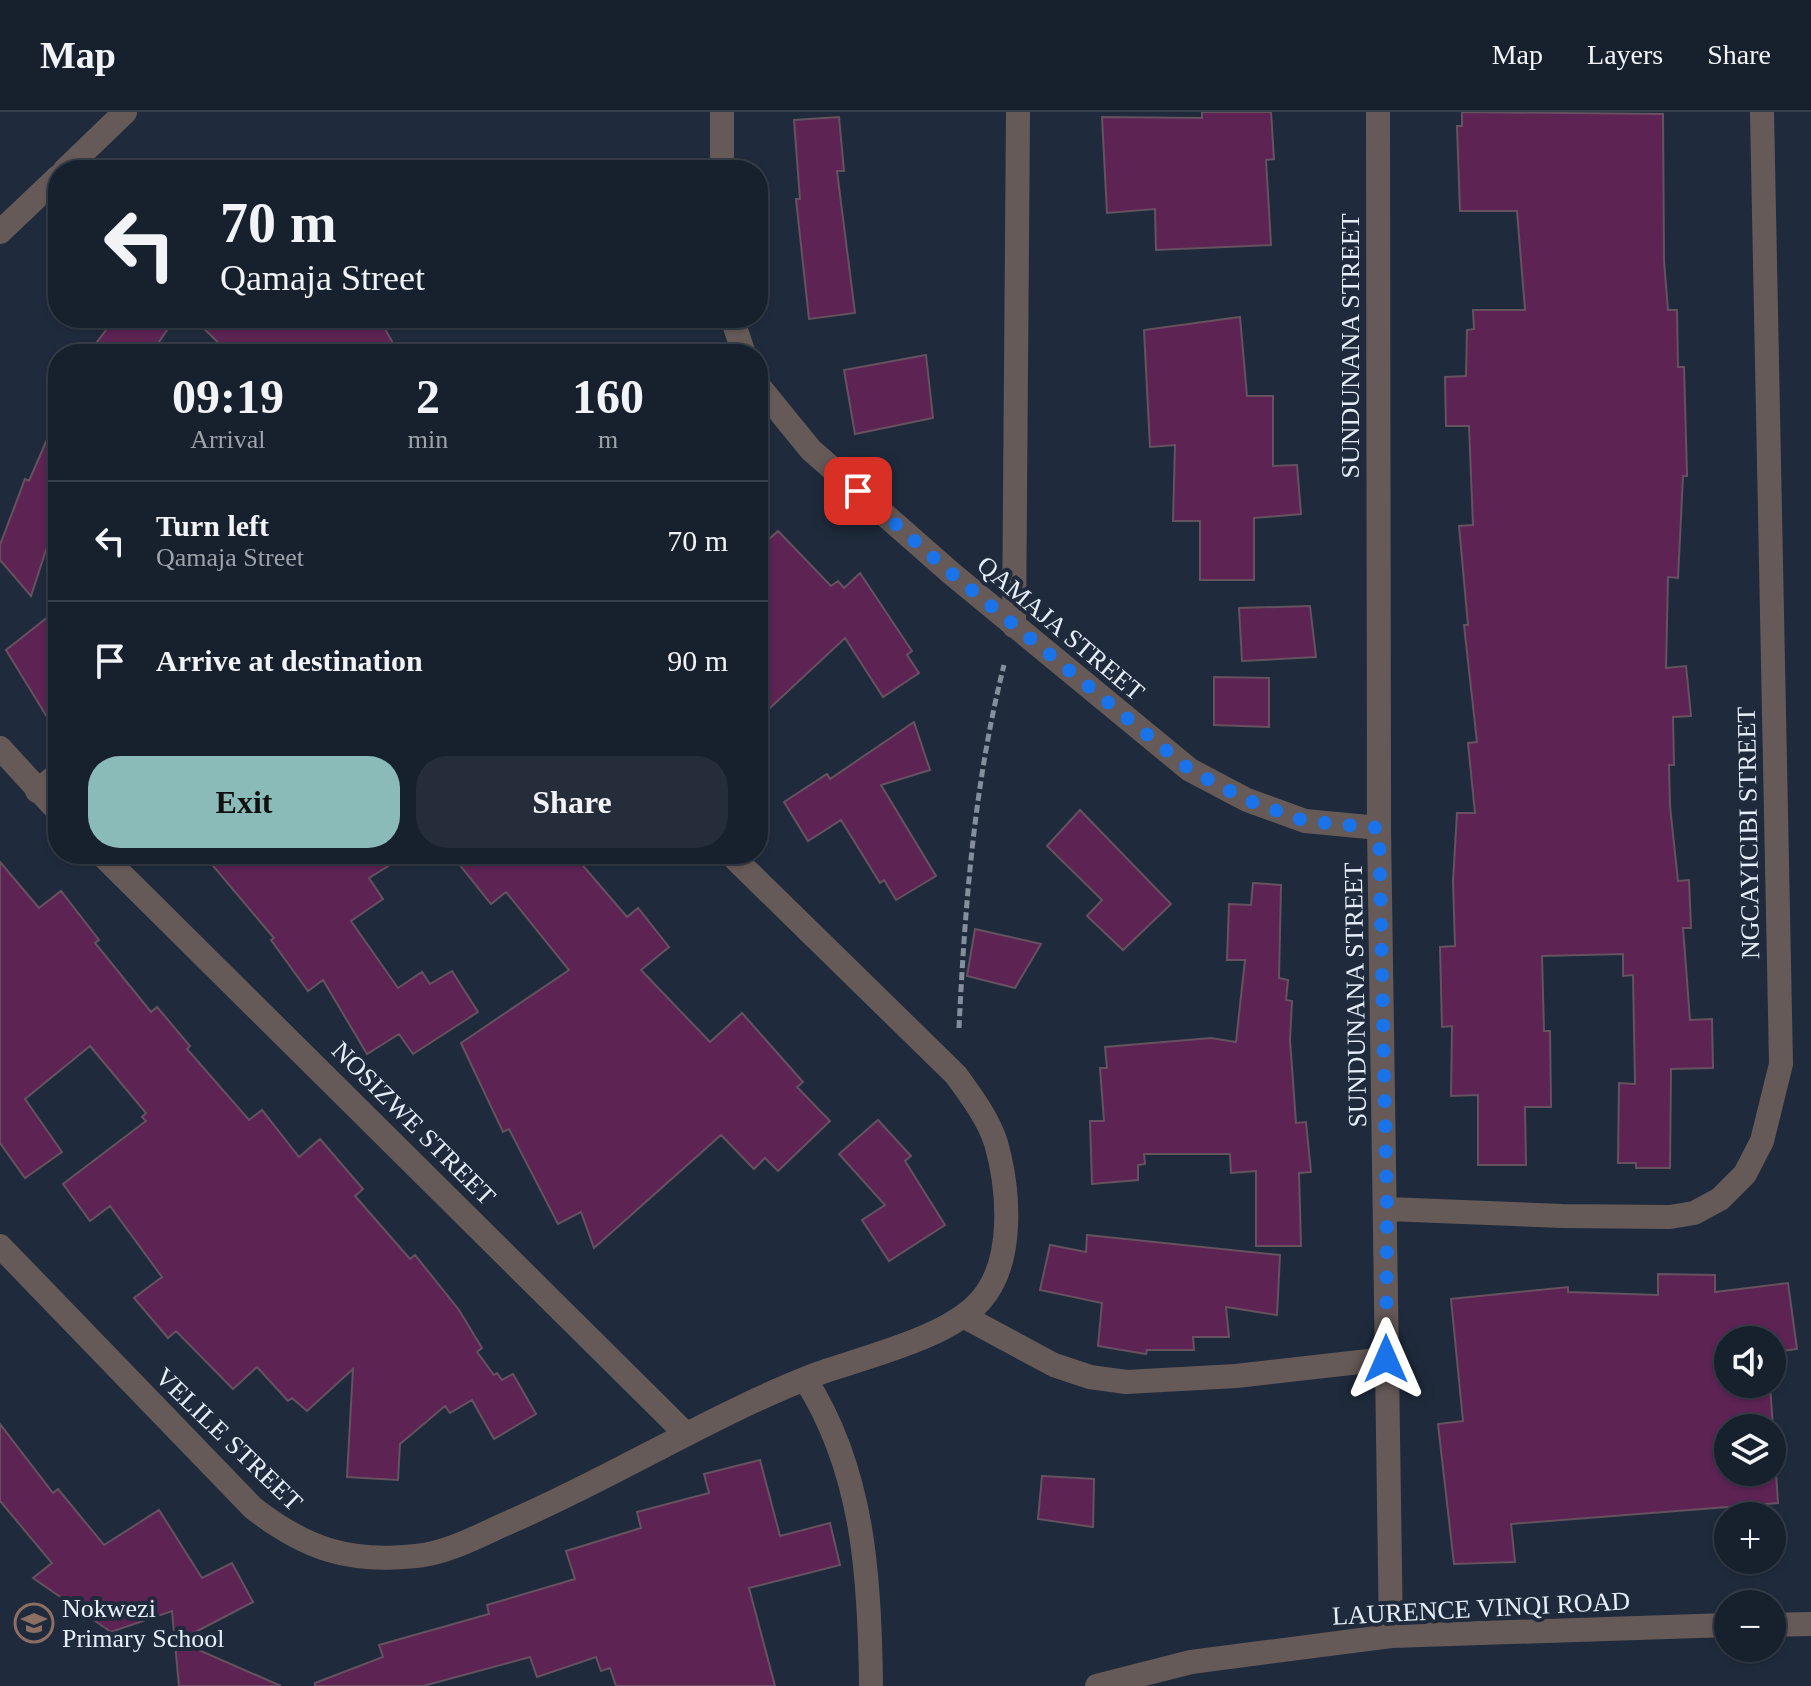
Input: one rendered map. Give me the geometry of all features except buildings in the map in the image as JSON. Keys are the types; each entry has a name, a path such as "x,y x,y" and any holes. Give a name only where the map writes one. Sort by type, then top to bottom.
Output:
{"street":[{"path":"75,160 125,112"},
{"path":"722,112 722,160"},
{"path":"1014,626 1018,112"},
{"name":"SUNDUNANA STREET","path":"1378,112 1379,828 1387,1209 1386,1359 1392,1508 1391,1636"},
{"name":"NGCAYICIBI STREET","path":"1387,1209 1562,1216 1670,1217 1694,1213 1720,1199 1745,1174 1762,1141 1781,1064 1762,112"},
{"path":"0,232 48,186"},
{"name":"QAMAJA STREET","path":"768,397 811,450 1014,626 1190,770 1247,800 1305,821 1379,828"},
{"path":"0,748 48,801"},
{"path":"37,791 48,782"},
{"name":"NOSIZWE STREET","path":"111,864 685,1433"},
{"path":"740,864 956,1075 995,1141 1003,1183 1005,1243 998,1274 982,1300 963,1316 1054,1365 1090,1377 1126,1382 1236,1376 1386,1359"},
{"name":"VELILE STREET","path":"0,1246 253,1508 287,1535 344,1556 418,1556 454,1546 580,1490 685,1433 805,1379 927,1334 963,1316"},
{"path":"805,1379 839,1441 856,1504 865,1555 871,1686"},
{"path":"1786,1625 1811,1624"},
{"name":"LAURENCE VINQI ROAD","path":"1097,1686 1191,1662 1391,1636 1714,1625"}],"path":[{"path":"956,1075 965,901 989,724 1014,626"}],"place":[{"name":"Nokwezi Primary School","path":"34,1623"}],"route":[{"path":"858,491 951,573 1190,770 1247,800 1305,821 1379,828 1387,1209 1386,1359"}]}
